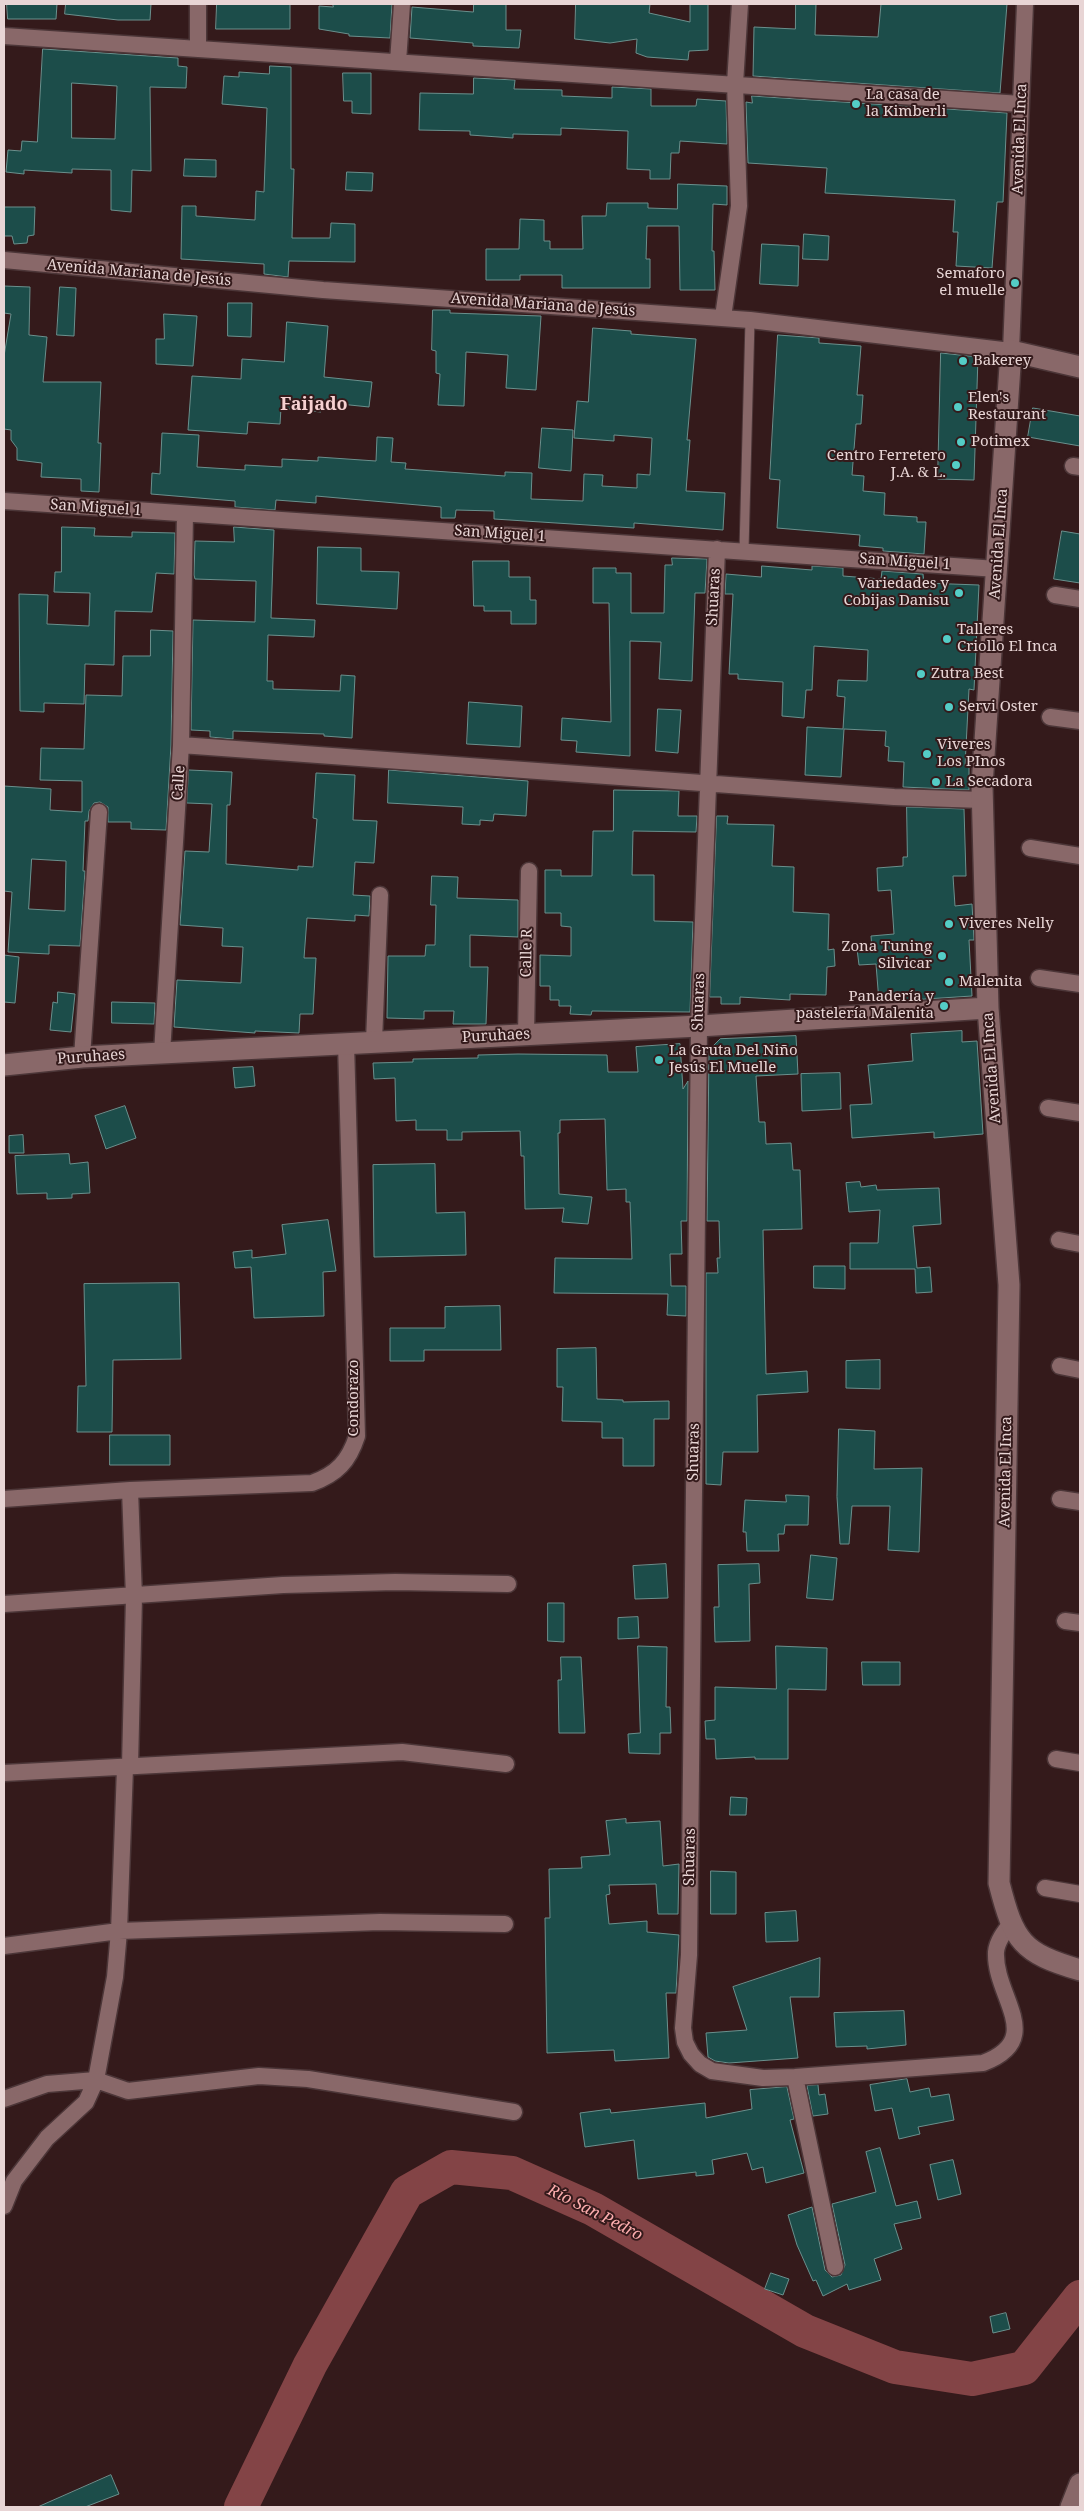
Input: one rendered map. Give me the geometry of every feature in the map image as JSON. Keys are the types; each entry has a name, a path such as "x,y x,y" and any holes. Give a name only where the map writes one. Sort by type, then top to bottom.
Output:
{"street":[{"path":"198,4 198,49"},
{"path":"398,62 402,4"},
{"path":"723,318 739,206 735,84 740,4"},
{"name":"Avenida El Inca","path":"1025,4 1012,351 982,800 988,1008 1009,1285 999,1883 1006,1909 1022,1944 1048,1960 1080,1970"},
{"path":"4,36 1021,104"},
{"name":"Avenida Mariana de Jesús","path":"4,260 323,290 750,320 1012,351 1080,367"},
{"path":"4,501 4,511"},
{"name":"San Miguel 1","path":"4,501 744,550 997,569"},
{"name":"Calle","path":"162,1053 181,745 185,514"},
{"name":"Shuaras","path":"717,549 706,783 698,1026 689,1955 684,2028 685,2042 691,2054 700,2064 712,2071 763,2078 983,2063 1000,2057 1014,2040 1016,2032 1001,1980 996,1954 998,1943 1012,1922"},
{"path":"1055,595 1080,599"},
{"path":"1050,717 1080,722"},
{"path":"181,745 894,797 982,800"},
{"path":"82,1057 99,812"},
{"path":"1030,848 1080,856"},
{"name":"Calle R","path":"526,1035 529,871"},
{"path":"374,1041 380,895"},
{"path":"1039,978 1080,984"},
{"name":"Puruhaes","path":"4,1065 82,1057 698,1026 988,1008"},
{"name":"Condorazo","path":"4,1499 130,1490 312,1483 328,1477 342,1467 352,1452 357,1436 346,1043"},
{"path":"1048,1108 1080,1113"},
{"path":"1059,1240 1080,1244"},
{"path":"1060,1366 1080,1370"},
{"path":"130,1490 134,1597 130,1766"},
{"path":"1060,1499 1080,1502"},
{"path":"4,1604 134,1597 283,1585 396,1582 508,1584"},
{"path":"4,1773 402,1752 506,1764"},
{"path":"1056,1760 1080,1763"},
{"path":"4,2206 14,2181 47,2138 86,2102 96,2080 115,1976 119,1931 125,1768 130,1766"},
{"path":"1045,1888 1080,1894"},
{"path":"4,1946 119,1931 380,1922 505,1924"},
{"path":"4,2099 47,2084 96,2080 128,2091 259,2076 308,2079 514,2112"},
{"path":"795,2077 835,2267"},
{"path":"1071,2507 1080,2484"}],"lane":[{"path":"744,550 750,320"}],"building":[{"path":"7,4 57,4 56,19 8,19"},
{"path":"66,4 151,4 150,20 118,20 65,14"},
{"path":"217,4 290,4 290,29 216,29"},
{"path":"333,4 392,4 390,38 349,36 349,34 319,29 319,6 333,7"},
{"path":"474,4 506,4 506,30 521,30 519,48 473,46 473,43 410,38 412,7 473,12"},
{"path":"576,4 650,4 649,13 690,22 690,4 708,4 708,50 689,51 688,60 647,57 636,53 637,39 610,43 575,39"},
{"path":"796,4 816,4 815,35 878,37 881,4 1007,4 1000,93 753,76 754,27 795,29"},
{"path":"43,49 178,58 178,66 187,67 186,88 150,87 151,171 132,170 131,212 111,210 111,170 72,169 72,173 24,170 24,174 6,172 8,150 21,151 22,141 37,142","holes":["72,83 117,86 115,139 72,138"]},
{"path":"270,66 291,67 291,169 294,169 292,238 330,238 331,223 355,224 355,262 289,261 288,277 264,274 264,264 181,259 182,206 196,206 196,216 255,220 256,191 264,192 267,108 222,104 224,76 239,77 239,72 269,74"},
{"path":"343,73 371,73 371,114 352,113 352,101 344,101"},
{"path":"474,78 515,80 514,89 562,90 562,96 612,98 612,87 651,89 651,106 696,106 697,99 726,101 727,144 680,141 679,153 671,153 670,179 650,179 650,170 627,169 628,131 561,128 561,135 513,134 513,138 470,135 470,131 419,130 420,93 473,94"},
{"path":"752,96 1007,113 1003,202 997,202 992,268 956,266 958,232 953,232 955,200 825,193 827,168 748,163 746,102 752,103"},
{"path":"185,159 216,160 216,177 184,176"},
{"path":"347,172 373,173 372,191 346,190"},
{"path":"678,184 727,186 727,205 713,204 712,251 714,251 715,290 680,290 679,226 647,226 646,259 650,259 650,288 562,288 562,275 520,275 520,280 486,280 486,249 519,249 520,219 544,220 544,241 550,241 550,249 583,249 582,216 606,216 607,203 648,203 648,208 677,209"},
{"path":"5,207 35,207 34,235 28,236 27,243 14,244 12,236 4,236"},
{"path":"804,234 829,236 828,260 803,259"},
{"path":"762,244 799,246 798,286 760,284"},
{"path":"4,286 30,287 29,335 47,337 43,382 101,382 98,443 101,443 99,492 81,491 81,479 41,477 42,463 17,460 17,448 11,440 11,430 4,429 4,356 11,314 4,313"},
{"path":"60,287 76,288 74,336 57,335"},
{"path":"228,303 252,303 251,337 228,336"},
{"path":"433,310 450,310 450,313 541,316 536,390 506,388 508,355 466,352 464,406 438,405 440,374 436,373 436,351 432,350"},
{"path":"164,314 197,316 193,366 156,364 156,339 164,339"},
{"path":"287,322 328,326 324,377 372,382 369,407 321,402 321,412 281,408 280,424 248,422 247,434 188,430 192,376 241,379 242,359 284,362"},
{"path":"593,328 631,331 631,334 696,339 687,440 690,440 686,491 725,493 723,530 634,523 634,528 494,519 494,511 456,510 455,518 441,518 441,507 316,496 316,503 276,500 275,510 235,507 235,501 151,494 152,473 160,474 162,433 199,435 197,467 245,470 245,465 282,467 282,459 318,461 318,457 376,461 377,437 393,438 391,462 406,463 405,469 505,476 505,472 532,473 531,499 583,501 584,474 603,475 602,486 637,488 637,474 650,475 652,438 614,435 614,441 574,438 577,401 588,402"},
{"path":"778,335 819,338 819,343 861,346 857,395 863,395 861,424 856,424 852,475 864,476 863,491 885,493 884,515 917,517 917,522 926,522 924,554 883,551 883,548 859,546 860,535 777,528 780,480 770,479"},
{"path":"941,353 978,357 974,480 938,479"},
{"path":"1033,408 1080,416 1080,446 1028,437"},
{"path":"542,428 573,430 571,471 539,468"},
{"path":"62,527 95,528 94,536 132,537 132,532 175,533 174,574 156,573 152,612 115,611 114,665 85,664 84,704 44,703 44,712 20,711 19,594 48,595 47,624 89,626 90,593 54,592 55,572 61,572"},
{"path":"234,527 274,530 271,618 315,620 314,637 268,635 267,681 273,681 273,689 340,691 341,675 355,676 352,738 324,736 324,734 233,731 233,739 210,737 210,731 191,730 193,620 255,622 256,581 195,579 194,575 195,541 234,542"},
{"path":"1062,531 1080,534 1080,583 1054,579"},
{"path":"318,547 361,548 361,571 399,572 397,609 317,604"},
{"path":"672,558 707,559 705,593 695,593 692,681 659,679 661,642 630,641 630,756 576,752 577,741 561,740 562,718 611,722 609,603 593,603 593,568 616,568 616,573 631,573 631,613 664,613 665,565 672,565"},
{"path":"473,561 509,561 509,577 530,577 530,600 536,600 536,624 511,624 511,611 484,611 484,606 474,606"},
{"path":"762,566 812,570 812,566 843,568 843,576 881,579 882,571 923,574 924,583 979,585 974,690 969,689 965,766 969,766 969,790 903,787 904,762 888,761 889,747 885,746 886,731 844,729 841,777 805,775 807,727 843,729 845,697 837,696 838,680 867,681 868,650 814,646 812,690 806,690 804,718 782,716 783,682 738,679 738,674 729,674 733,594 725,594 726,574 761,577"},
{"path":"151,630 173,631 171,745 166,830 131,829 131,822 108,822 108,807 100,802 94,803 89,811 88,821 85,821 83,871 85,871 80,946 49,945 49,954 8,952 12,892 4,891 4,786 51,789 50,810 82,812 82,781 40,780 41,748 84,749 86,695 122,696 123,656 150,656","holes":["32,859 66,861 65,911 29,909"]},
{"path":"469,702 522,706 520,747 467,744"},
{"path":"658,709 681,710 678,753 656,751"},
{"path":"189,770 232,772 230,805 227,805 226,864 298,870 298,866 313,867 317,819 313,818 316,773 355,775 353,820 377,821 374,863 355,862 353,895 370,896 369,916 355,915 355,921 307,918 304,958 316,958 313,1014 300,1014 299,1033 255,1031 255,1033 174,1027 177,980 241,983 243,947 222,946 223,928 180,925 185,851 209,852 212,804 187,803"},
{"path":"389,770 528,781 526,816 494,814 493,821 480,820 480,825 462,824 463,807 388,803"},
{"path":"614,790 679,791 678,816 697,816 696,832 633,831 632,875 654,875 654,921 693,922 690,1012 592,1011 591,1015 570,1014 571,1006 559,1006 559,1000 550,1000 550,986 540,986 540,955 571,956 571,927 561,926 561,913 545,913 545,870 561,870 561,876 592,876 593,831 613,831"},
{"path":"907,807 964,809 966,876 953,876 955,906 972,904 974,940 969,940 972,996 879,1002 876,964 859,965 857,949 872,948 871,936 894,934 891,890 878,891 877,868 903,866 903,857 907,857"},
{"path":"717,816 728,816 727,824 774,825 772,866 794,867 793,912 829,914 828,950 834,949 835,966 827,967 826,995 790,994 790,1000 740,997 740,1004 721,1004 721,997 710,997"},
{"path":"432,876 458,877 457,898 518,900 518,937 470,935 470,967 488,967 486,1024 453,1024 454,1011 424,1011 424,1019 387,1018 388,956 425,956 426,945 435,945 436,905 431,905"},
{"path":"4,955 19,957 15,1003 4,1002"},
{"path":"58,992 75,994 71,1032 50,1030 53,1002 57,1003"},
{"path":"112,1002 155,1003 154,1024 112,1023"},
{"path":"962,1031 962,1042 977,1041 983,1134 934,1138 934,1132 852,1138 850,1105 872,1104 868,1065 913,1061 911,1034"},
{"path":"796,1036 798,1074 756,1076 759,1122 765,1122 766,1144 791,1143 793,1170 800,1170 802,1229 763,1230 766,1374 807,1371 808,1392 757,1395 758,1452 723,1452 721,1485 706,1484 706,1273 718,1273 717,1258 720,1258 719,1221 707,1221 709,1050 720,1039"},
{"path":"680,1044 683,1089 688,1081 687,1221 681,1221 682,1254 670,1254 671,1286 686,1286 686,1316 667,1315 668,1294 554,1293 555,1258 632,1259 630,1202 626,1202 626,1189 607,1190 605,1119 560,1120 560,1133 558,1133 559,1194 592,1197 588,1224 562,1222 564,1208 525,1209 524,1156 521,1156 520,1131 462,1132 462,1140 447,1140 447,1130 416,1130 416,1120 396,1121 395,1078 374,1079 373,1063 413,1062 413,1059 478,1058 478,1055 607,1055 608,1072 638,1072 636,1047"},
{"path":"253,1067 255,1086 235,1088 233,1068"},
{"path":"840,1073 841,1109 802,1111 801,1074"},
{"path":"125,1106 136,1138 106,1149 95,1116"},
{"path":"23,1135 24,1153 9,1153 9,1136"},
{"path":"69,1154 70,1164 88,1162 90,1193 72,1194 72,1198 47,1199 47,1193 17,1194 15,1156"},
{"path":"435,1164 436,1213 465,1212 466,1255 374,1257 373,1165"},
{"path":"860,1182 861,1187 876,1185 877,1190 939,1188 941,1224 913,1226 917,1268 930,1267 932,1292 916,1293 915,1269 850,1269 850,1243 878,1243 880,1210 849,1212 846,1183"},
{"path":"328,1220 336,1271 323,1272 324,1316 254,1318 251,1267 235,1268 233,1252 252,1250 252,1258 286,1254 282,1225"},
{"path":"814,1266 845,1266 845,1289 814,1288"},
{"path":"179,1283 181,1359 113,1360 112,1432 77,1432 78,1386 86,1386 84,1284"},
{"path":"500,1306 501,1350 424,1350 424,1361 390,1361 390,1328 445,1328 445,1307"},
{"path":"596,1348 597,1399 623,1400 623,1402 669,1401 669,1419 654,1419 654,1466 623,1466 623,1438 602,1438 602,1422 562,1421 563,1387 557,1387 557,1349"},
{"path":"880,1360 880,1389 846,1388 846,1361"},
{"path":"839,1429 875,1431 874,1469 922,1468 919,1552 888,1550 890,1506 852,1506 849,1544 840,1544 837,1497"},
{"path":"110,1435 170,1435 170,1465 110,1465"},
{"path":"786,1495 809,1496 808,1525 785,1525 784,1534 778,1534 779,1551 747,1551 746,1532 743,1532 745,1500 786,1502"},
{"path":"811,1555 837,1558 833,1600 807,1598"},
{"path":"666,1564 668,1598 635,1599 633,1566"},
{"path":"759,1564 760,1583 749,1584 750,1641 715,1642 714,1607 719,1607 718,1565"},
{"path":"548,1603 564,1603 564,1642 548,1641"},
{"path":"638,1617 639,1638 618,1639 618,1618"},
{"path":"638,1646 667,1647 666,1707 670,1707 671,1733 660,1733 660,1754 629,1753 628,1734 640,1733"},
{"path":"776,1646 827,1648 826,1690 788,1689 788,1759 755,1759 755,1757 716,1759 715,1739 706,1739 705,1721 715,1720 715,1687 776,1689"},
{"path":"561,1657 581,1657 585,1733 559,1733 558,1680 561,1680"},
{"path":"862,1662 900,1662 900,1685 863,1685"},
{"path":"731,1797 747,1798 746,1815 730,1815"},
{"path":"626,1819 626,1823 660,1821 663,1866 679,1864 678,1914 658,1914 656,1884 609,1885 610,1894 606,1895 609,1924 647,1921 647,1932 679,1935 676,1993 666,1993 669,2058 615,2061 614,2050 547,2053 545,1918 550,1918 549,1869 582,1868 581,1857 610,1855 606,1821"},
{"path":"711,1871 736,1872 736,1914 711,1914"},
{"path":"796,1911 798,1941 766,1942 765,1913"},
{"path":"820,1958 819,1997 790,1997 798,2058 729,2063 715,2061 708,2057 706,2033 747,2030 733,1987"},
{"path":"904,2011 906,2045 867,2049 867,2046 836,2047 834,2013"},
{"path":"907,2079 910,2092 929,2088 931,2097 949,2094 954,2120 918,2127 920,2134 899,2139 892,2108 875,2111 870,2085"},
{"path":"818,2085 819,2095 825,2094 828,2114 813,2116 807,2086"},
{"path":"787,2087 794,2119 790,2120 804,2173 766,2183 763,2167 752,2170 747,2153 712,2160 714,2174 696,2176 696,2172 638,2179 634,2140 585,2147 580,2113 610,2109 611,2113 705,2103 706,2118 752,2109 750,2090"},
{"path":"880,2148 896,2206 917,2201 921,2218 894,2224 902,2249 874,2259 881,2280 849,2290 847,2284 823,2296 816,2280 813,2281 797,2245 788,2215 812,2207 825,2270 832,2277 841,2275 845,2265 832,2204 876,2192 866,2152"},
{"path":"953,2160 961,2194 938,2200 930,2165"},
{"path":"771,2273 789,2279 783,2295 765,2289"},
{"path":"1006,2313 1010,2329 993,2333 990,2317"},
{"path":"111,2475 119,2494 85,2507 38,2507"}],"waterway":[{"name":"Río San Pedro","path":"241,2507 310,2365 407,2192 451,2167 512,2173 593,2209 805,2331 895,2367 972,2379 1024,2368 1080,2297"}],"place":[{"name":"La casa de la Kimberli","path":"856,104"},
{"name":"Semaforo el muelle","path":"1015,283"},
{"name":"Bakerey","path":"963,361"},
{"name":"Elen's Restaurant","path":"958,407"},
{"name":"Potimex","path":"961,442"},
{"name":"Centro Ferretero J.A. & L.","path":"956,465"},
{"name":"Variedades y Cobijas Danisu","path":"959,593"},
{"name":"Talleres Criollo El Inca","path":"947,639"},
{"name":"Zutra Best","path":"921,674"},
{"name":"Servi Oster","path":"949,707"},
{"name":"Viveres Los PInos","path":"927,754"},
{"name":"La Secadora","path":"936,782"},
{"name":"Viveres Nelly","path":"949,924"},
{"name":"Zona Tuning Silvicar","path":"942,956"},
{"name":"Malenita","path":"949,982"},
{"name":"Panadería y pastelería Malenita","path":"944,1006"},
{"name":"La Gruta Del Niño Jesús El Muelle","path":"659,1060"}],"district":[{"name":"Faijado","path":"314,405"}]}
